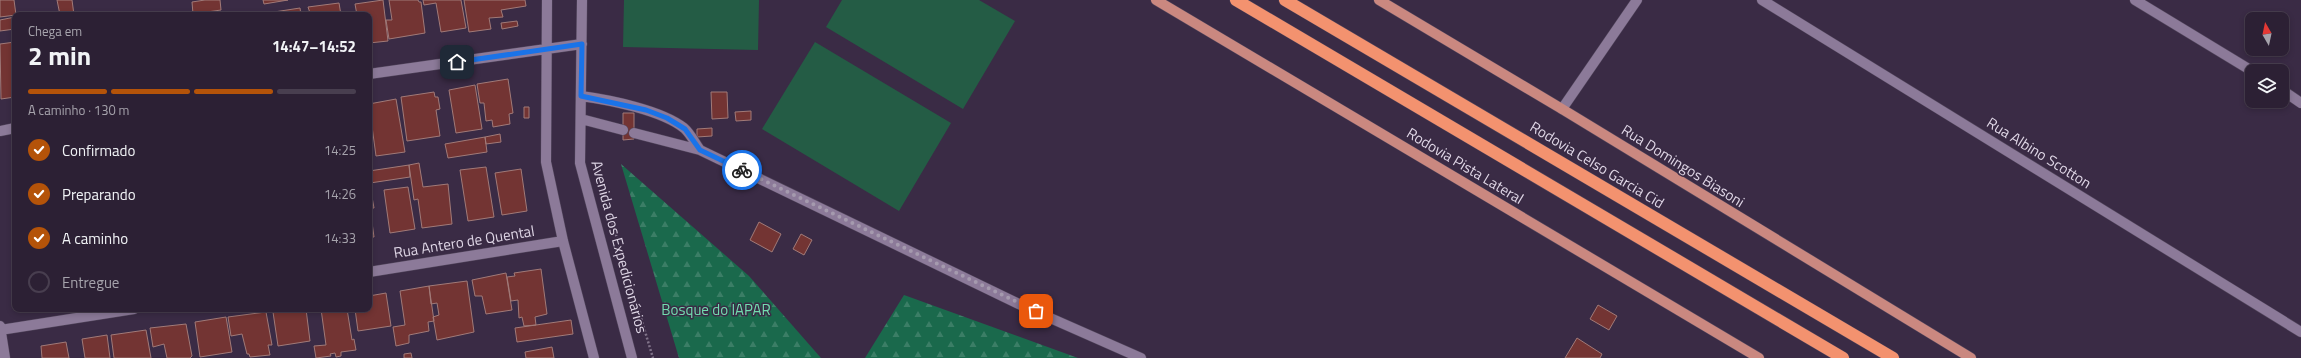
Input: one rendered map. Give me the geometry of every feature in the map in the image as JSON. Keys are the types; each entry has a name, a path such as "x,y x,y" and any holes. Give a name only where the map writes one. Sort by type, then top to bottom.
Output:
{"highway":[{"path":"1236,0 1843,358"},
{"name":"Rodovia Celso Garcia Cid","path":"1285,0 1892,358"}],"main road":[{"name":"Rodovia Pista Lateral","path":"1156,0 1758,358"},
{"name":"Rua Domingos Biasoni","path":"1379,0 1562,109 1971,358"}],"street":[{"path":"547,0 545,49 546,162 563,241 594,358"},
{"name":"Avenida dos Expedicionários","path":"582,0 580,163 632,358"},
{"path":"1562,109 1637,0"},
{"name":"Rua Albino Scotton","path":"1762,0 2301,332"},
{"path":"2136,0 2245,67"},
{"path":"372,74 582,44"},
{"path":"2289,95 2301,103"},
{"path":"581,96 646,110 667,118 685,129 700,150"},
{"path":"581,119 623,130"},
{"path":"0,131 12,129"},
{"path":"634,133 700,150 1023,306 1141,358"},
{"name":"Rua Antero de Quental","path":"372,272 563,241"},
{"path":"5,358 0,329 114,312"}],"path":[{"path":"608,210 653,358"}],"green space":[{"path":"624,0 759,0 758,50 623,47"},
{"path":"842,0 979,0 1015,21 963,109 826,27"},
{"path":"815,42 951,123 899,211 762,129"},
{"name":"Bosque do IAPAR","path":"621,164 749,276 821,358 679,358"},
{"path":"904,295 1078,358 865,358"}],"building":[{"path":"0,0 14,0 16,12 12,12 12,16 0,17"},
{"path":"57,0 72,0 74,12 59,12"},
{"path":"220,0 221,10 193,12 192,2"},
{"path":"263,0 288,0 264,4"},
{"path":"383,0 388,41 372,43 372,12 356,12 355,4"},
{"path":"389,0 418,0 421,2 425,33 389,39 386,20 392,20"},
{"path":"423,0 461,0 466,28 441,32 436,3 424,5"},
{"path":"464,0 525,0 526,6 501,10 503,17 489,18 491,29 469,32"},
{"path":"339,3 340,12 310,12 308,7"},
{"path":"300,8 301,12 274,12"},
{"path":"12,18 12,29 0,31 0,20"},
{"path":"517,21 518,26 502,29 501,23"},
{"path":"12,42 12,97 1,99 0,44"},
{"path":"508,79 513,113 509,114 510,124 493,127 492,120 486,121 484,103 480,103 477,84"},
{"path":"475,85 482,129 456,133 449,90"},
{"path":"434,92 435,97 438,97 440,109 436,110 440,136 407,141 401,97"},
{"path":"711,92 727,92 728,118 712,119"},
{"path":"396,99 405,152 376,156 372,126 372,103"},
{"path":"524,107 529,107 529,118 524,118"},
{"path":"751,111 751,120 736,121 735,112"},
{"path":"623,113 634,113 634,139 623,140"},
{"path":"712,128 712,136 697,137 697,129"},
{"path":"500,134 501,142 486,144 485,137"},
{"path":"485,137 487,152 448,158 445,144"},
{"path":"419,163 423,187 448,184 452,224 422,228 418,199 414,200 409,165"},
{"path":"409,165 410,177 372,183 372,171"},
{"path":"486,167 494,217 468,221 460,170"},
{"path":"521,169 527,211 502,215 495,173"},
{"path":"408,187 415,229 390,233 384,190"},
{"path":"372,197 374,208 372,208"},
{"path":"372,222 374,237 372,237"},
{"path":"759,222 781,234 772,252 750,240"},
{"path":"801,234 812,240 804,255 793,249"},
{"path":"541,269 547,314 535,317 536,325 524,326 522,317 519,318 518,300 511,301 507,277 515,276 514,273"},
{"path":"506,273 512,310 486,314 482,296 475,296 472,280"},
{"path":"467,281 474,332 437,340 433,317 439,315 437,303 431,304 429,286"},
{"path":"429,286 434,321 428,322 429,331 409,335 409,343 396,346 393,327 405,325 400,291"},
{"path":"386,293 391,326 358,331 355,312 372,312 372,295"},
{"path":"1598,305 1617,316 1609,330 1590,319"},
{"path":"266,312 272,345 268,345 270,355 250,357 249,354 247,354 242,334 231,336 228,317"},
{"path":"273,312 306,312 310,341 278,346"},
{"path":"321,312 347,312 352,340 354,339 356,350 341,352 341,356 336,357 335,353 330,354 331,356 316,358 314,346 326,345"},
{"path":"226,317 232,352 200,357 195,322"},
{"path":"571,320 573,334 517,342 515,328"},
{"path":"186,324 192,356 190,358 167,358 164,344 153,347 150,328"},
{"path":"146,330 151,358 114,358 111,335"},
{"path":"107,335 110,358 85,358 82,339"},
{"path":"1577,338 1602,354 1600,358 1565,358"},
{"path":"66,342 69,358 42,358 41,346"},
{"path":"552,347 554,358 526,358 525,352"},
{"path":"411,353 412,358 404,358 404,354"}],"way so far":[{"path":"742,170 1036,311"}],"route":[{"path":"457,62 582,44 581,96 598,98 646,110 667,118 685,129 700,150 742,170"}]}
